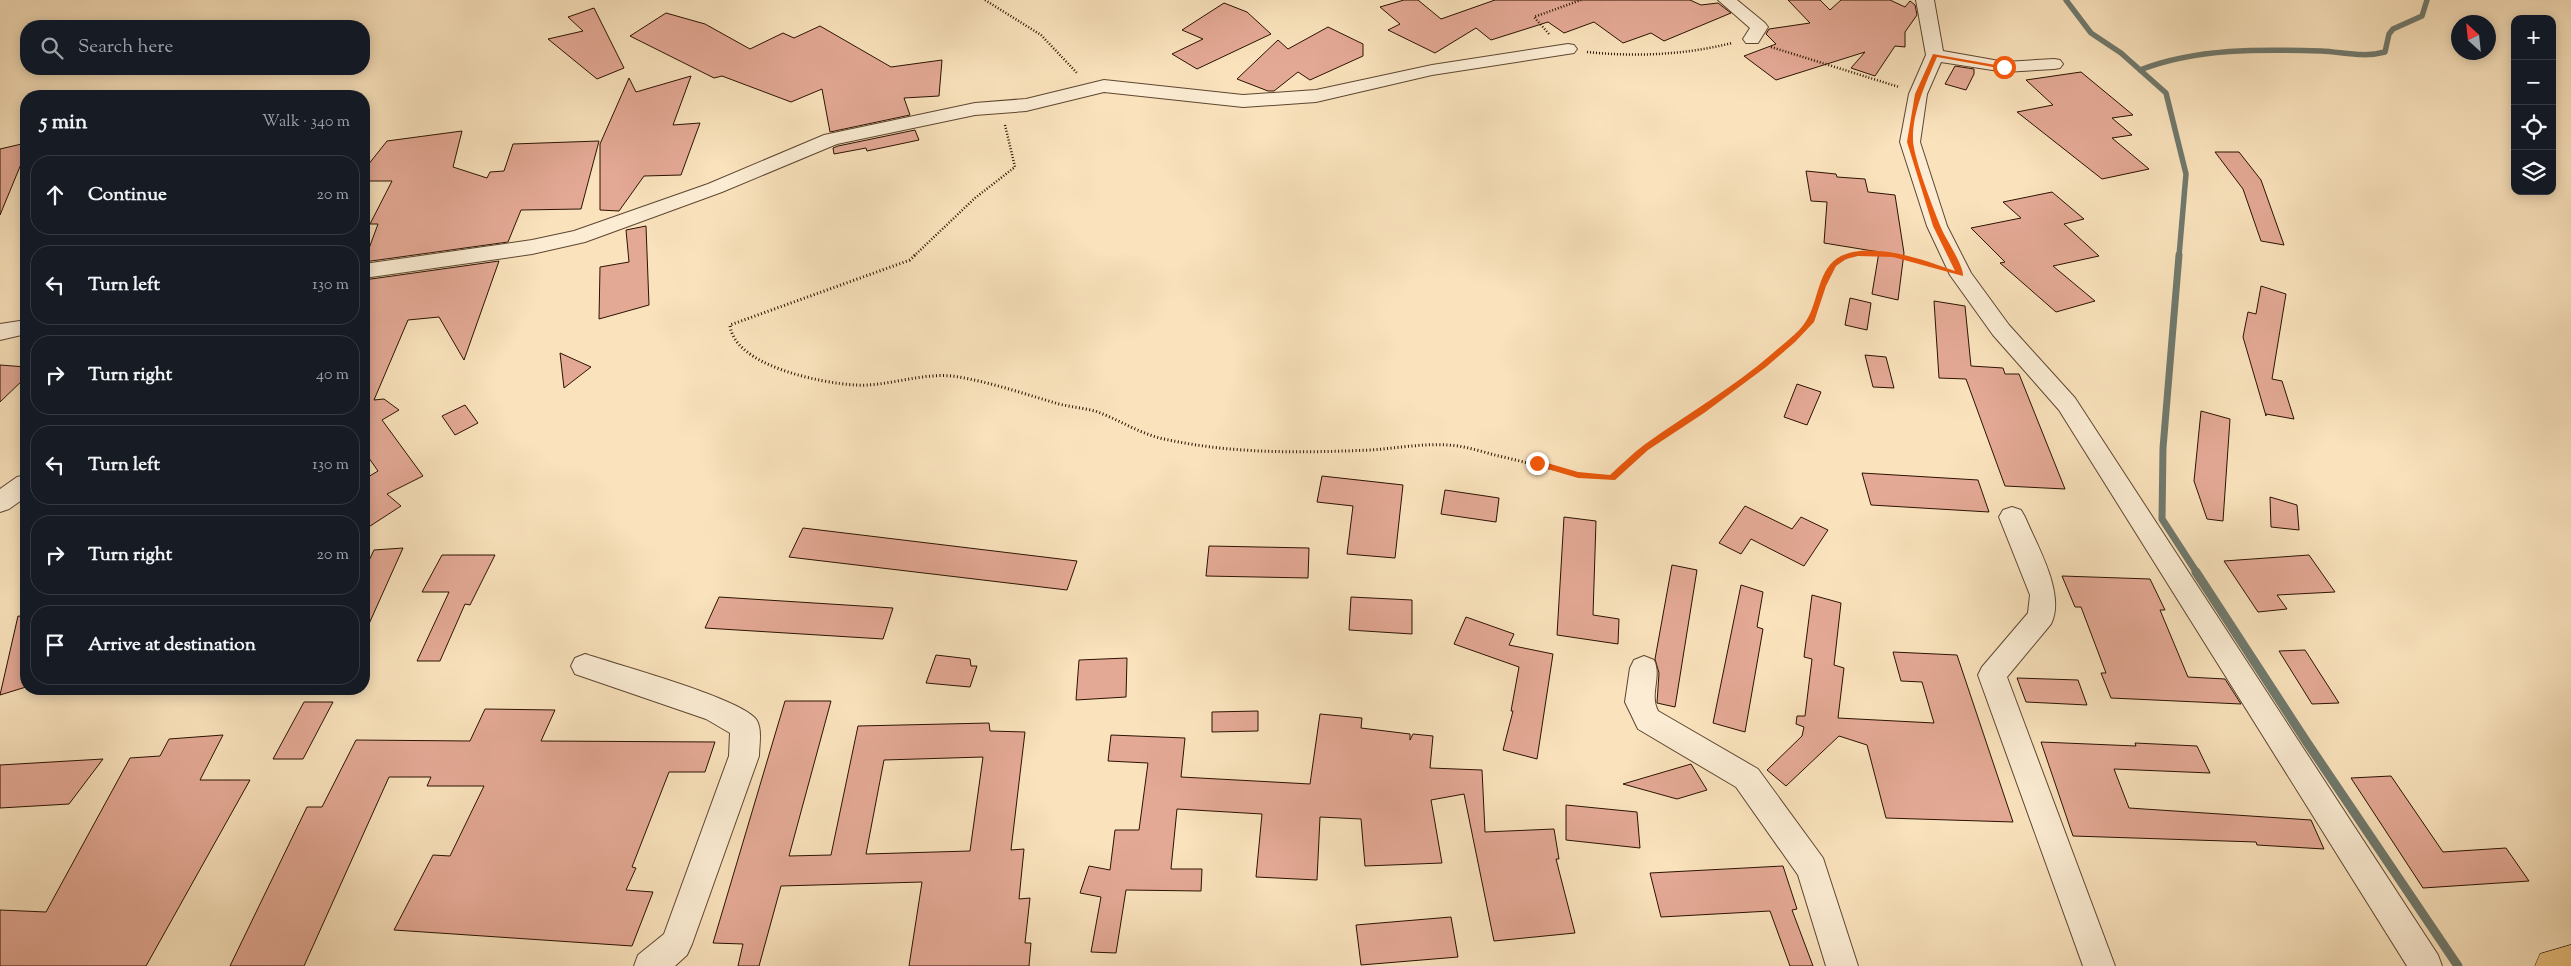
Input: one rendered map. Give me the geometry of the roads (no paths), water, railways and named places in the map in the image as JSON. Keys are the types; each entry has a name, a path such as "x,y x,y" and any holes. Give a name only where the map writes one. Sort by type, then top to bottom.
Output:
{"main road":[{"path":"2553,966 2571,963"}],"street":[{"path":"1727,0 1759,28 1752,40"},
{"path":"1925,0 1935,55 1918,94 1910,142 1937,226 1961,275 2001,330 2067,404 2426,966"},
{"path":"370,270 532,247 578,237 628,221 715,188 831,139 942,115 1026,105 1104,86 1209,98 1243,100 1291,98 1350,90 1432,70 1568,49"},
{"path":"1935,55 2004,67 2054,64"},
{"path":"0,332 20,328"},
{"path":"0,502 20,488"},
{"path":"2012,517 2043,595 2041,616 1992,675 2099,966"},
{"path":"585,666 716,710 745,727 744,756 676,944 650,966"},
{"path":"1644,668 1639,702 1648,720 1747,778 1812,868 1842,966"}],"waterway":[{"path":"2066,0 2091,33 2121,53 2140,70"},
{"path":"2140,70 2184,57 2253,50 2321,51 2361,55 2377,54 2385,52 2389,34 2393,29 2422,16 2427,0"},
{"path":"2140,70 2166,93 2186,174 2179,256"},
{"path":"2179,255 2163,448 2162,519 2197,573"},
{"path":"2196,572 2306,741 2458,966"}]}
